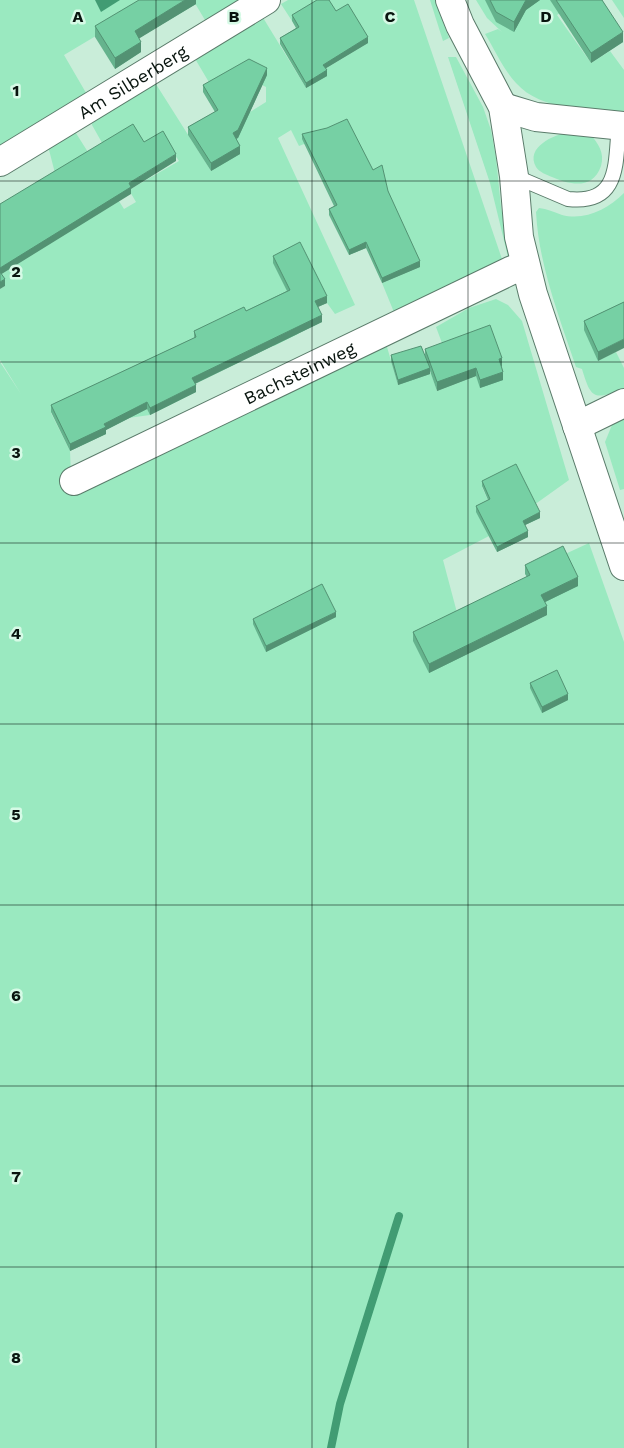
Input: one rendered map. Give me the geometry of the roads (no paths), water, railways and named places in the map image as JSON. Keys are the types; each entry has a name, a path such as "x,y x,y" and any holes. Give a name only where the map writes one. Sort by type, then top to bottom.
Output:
{"street":[{"name":"Am Silberberg","path":"0,162 266,0"},
{"path":"450,0 466,37 503,107 514,176 519,237 525,265 541,320 624,566"},
{"path":"503,107 536,117 621,126"},
{"name":"Bachsteinweg","path":"74,481 510,270 525,265"},
{"path":"577,426 624,403"}],"lane":[{"path":"514,176 568,199 577,200 598,196 611,182 616,169 621,126"}],"waterway":[{"path":"331,1448 340,1404 399,1216"}]}
